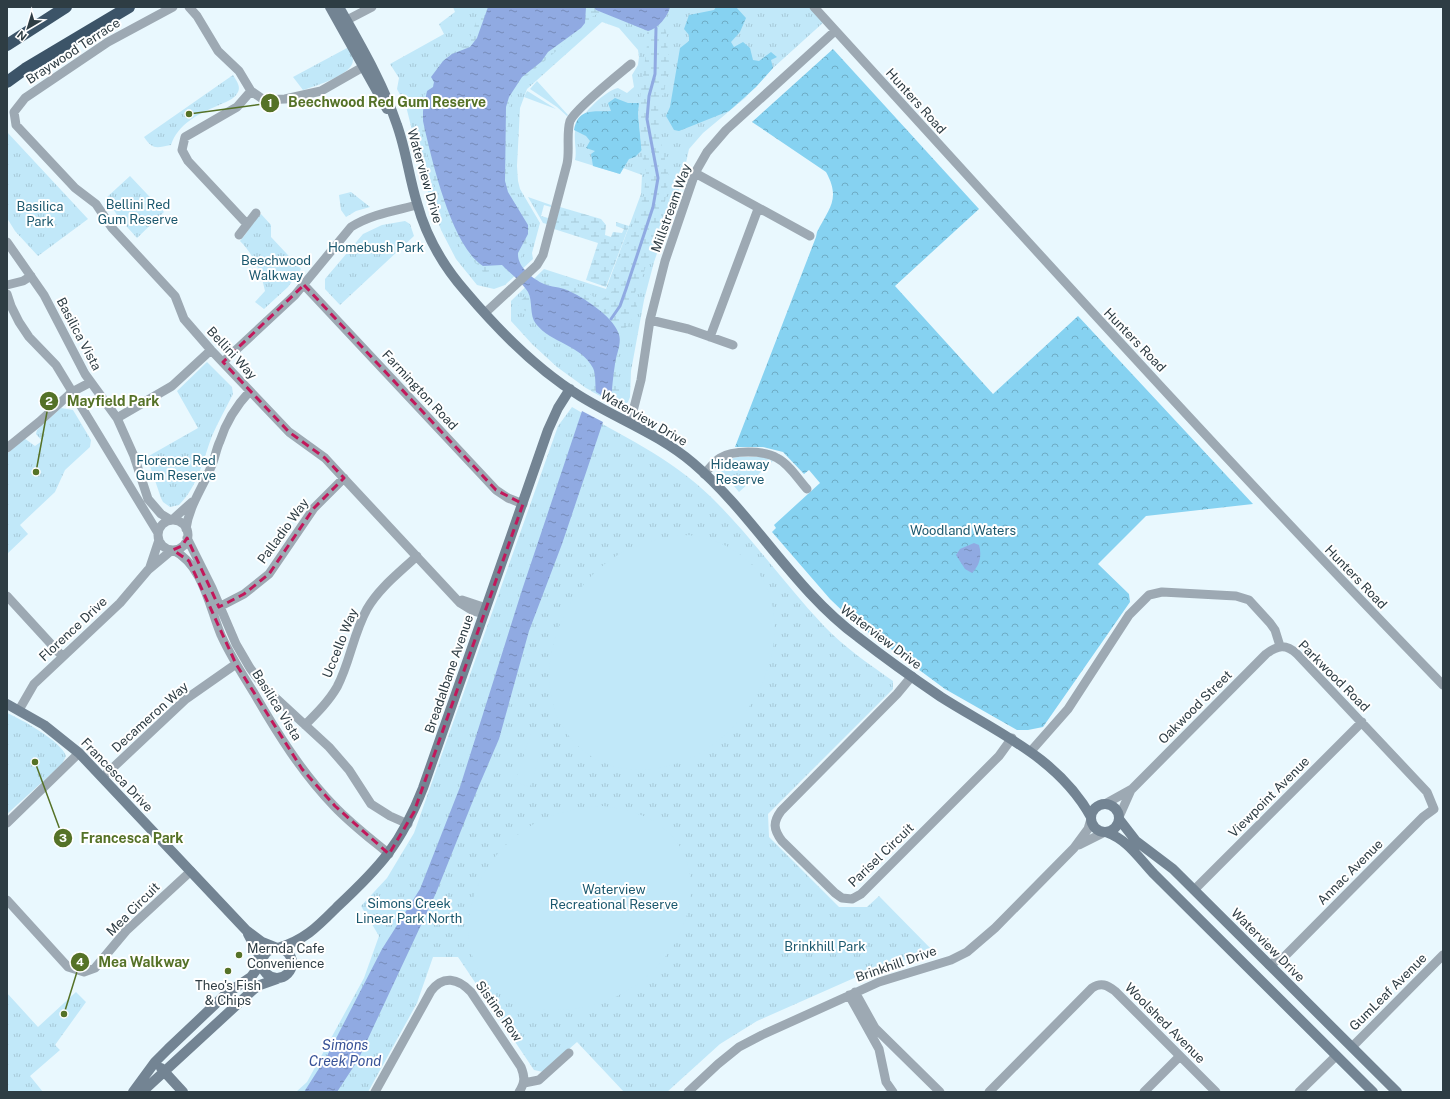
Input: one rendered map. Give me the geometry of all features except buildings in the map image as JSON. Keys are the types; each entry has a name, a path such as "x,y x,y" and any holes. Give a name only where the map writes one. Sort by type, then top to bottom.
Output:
{"highway":[{"path":"7,45 66,7"},
{"path":"7,82 25,69 129,7"}],"street":[{"name":"Braywood Terrace","path":"14,112 25,98 108,42 173,7"},
{"path":"189,7 198,16 218,51 239,71 250,92 258,97 271,100 301,96 321,91 367,65"},
{"name":"Waterview Drive","path":"330,7 343,22 367,65 384,90 396,122 417,205 424,225 439,255 451,274 485,313 532,360 570,390 674,448 727,496 829,614 860,639 940,696 1012,738 1031,751 1077,795 1091,818"},
{"name":"Waterview Drive","path":"339,7 343,22"},
{"path":"343,22 372,7"},
{"name":"Hunters Road","path":"814,7 1088,309 1180,406 1262,496 1443,685"},
{"name":"Millstream Way","path":"630,423 641,380 650,320 665,261 696,174 707,152 726,130 835,31"},
{"path":"485,313 537,265 543,255 570,152 570,120 631,64"},
{"path":"246,223 188,161 182,150 183,140 188,135 236,107 250,92"},
{"name":"Bellini Way","path":"14,112 14,121 19,129 75,188 96,204 112,228 175,296 184,319 211,350 289,432 325,458 455,597 485,611"},
{"path":"696,174 810,236"},
{"path":"223,362 304,285 351,227 363,219 380,213 417,205"},
{"path":"710,337 758,209"},
{"path":"239,235 246,223 256,213"},
{"name":"Basilica Vista","path":"7,242 32,276 59,322 79,364 117,418 134,456 148,499 161,514 172,520"},
{"path":"7,285 23,281 32,276"},
{"name":"Farmington Road","path":"304,285 496,490 508,498 523,504"},
{"path":"7,294 19,322 29,337 56,365 164,547 173,550 182,546 187,534 188,516 193,501 209,471 220,440 233,412 250,391"},
{"path":"650,320 688,329 733,345"},
{"path":"117,418 172,386 211,350"},
{"path":"7,448 40,422 72,392 91,382"},
{"name":"Breadalbane Avenue","path":"293,963 297,950 304,938 360,886 389,854 408,824 423,788 551,424 558,408 570,390"},
{"path":"704,474 720,458 730,454 758,452 769,454 783,462 807,489"},
{"name":"Palladio Way","path":"219,607 244,594 269,574 314,508 344,478"},
{"path":"159,537 163,524 172,520 193,501"},
{"path":"172,520 181,523 187,534"},
{"name":"Basilica Vista","path":"187,534 236,644 250,668 265,688 329,747 348,770 372,804 390,816 408,824"},
{"name":"Florence Drive","path":"148,570 156,554 159,537"},
{"name":"Basilica Vista","path":"173,550 189,561 196,572 222,636 236,664 277,733 302,769 334,806 389,854"},
{"name":"Florence Drive","path":"19,710 34,684 120,602 148,570 173,550"},
{"name":"Uccello Way","path":"306,725 327,702 337,687 361,623 372,601 384,586 417,556"},
{"name":"Parkwood Road","path":"1031,751 1068,709 1129,615 1152,593 1162,592 1236,596 1245,598 1273,627 1280,646 1286,647 1297,654 1427,792 1439,810"},
{"path":"7,596 62,656"},
{"name":"Oakwood Street","path":"1102,804 1132,789 1266,654 1280,646"},
{"name":"Decameron Way","path":"103,777 186,699 236,664"},
{"name":"Parisel Circuit","path":"912,676 897,694 781,811 775,822 775,830 782,841 838,896 852,899 862,894 999,756 1012,738"},
{"name":"Francesca Drive","path":"7,704 44,725 79,753 246,930 262,942 278,948"},
{"name":"Viewpoint Avenue","path":"1194,890 1362,722"},
{"path":"7,823 79,753"},
{"name":"Oakwood Street","path":"1119,818 1132,789"},
{"name":"Waterview Drive","path":"1077,795 1102,804"},
{"path":"1105,832 1116,826 1119,818 1116,810 1102,804 1094,810 1091,818 1094,826 1105,832 1118,837 1130,846 1154,874 1373,1092"},
{"name":"Annac Avenue","path":"1273,968 1423,816 1439,810"},
{"name":"Brinkhill Drive","path":"688,1092 739,1047 879,982 951,960 967,952 995,928 1074,848 1088,829 1091,818"},
{"name":"Waterview Drive","path":"1119,818 1136,840 1173,869 1397,1092"},
{"name":"Brinkhill Drive","path":"1074,848 1105,832"},
{"name":"Mea Circuit","path":"7,900 68,967 76,971 90,971 98,965 126,931 191,871"},
{"name":"Francesca Drive","path":"246,930 262,961"},
{"name":"Breadalbane Avenue","path":"278,948 304,938"},
{"path":"133,1092 155,1062 226,994 251,977 267,952 278,948 290,955 293,963 287,975 260,985 253,990 142,1092"},
{"name":"GumLeaf Avenue","path":"1352,1047 1443,955"},
{"path":"262,961 262,967 268,976 277,979"},
{"path":"1261,980 1273,968"},
{"name":"Sistine Row","path":"375,1092 431,991 439,983 451,979 464,985 471,992 521,1067 524,1075 524,1083"},
{"name":"Woolshed Avenue","path":"989,1092 1076,1004 1098,984 1104,984 1115,991 1216,1092"},
{"path":"852,994 869,1019 889,1042 940,1092"},
{"path":"852,994 879,1050 889,1091"},
{"path":"879,1050 889,1042"},
{"path":"519,1092 524,1083 539,1080 569,1053"},
{"path":"1144,1092 1180,1056"},
{"path":"1299,1092 1336,1056"},
{"path":"155,1062 183,1092"}],"highlighted area":[{"path":"304,285 496,490 523,504 414,812 389,854 335,806 302,769 236,664 189,561 173,550 182,546 187,538 219,607 244,594 269,574 314,508 344,478 325,458 289,432 223,362"}],"green space":[{"path":"453,7 813,7 825,21 773,68 745,98 703,133 689,149 682,181 654,262 644,300 631,371 630,397 628,402 621,407 586,388 557,367 532,344 511,321 511,301 544,269 606,289 641,194 642,175 623,168 620,174 575,160 575,132 580,120 599,99 612,90 618,88 627,93 634,87 632,75 638,65 638,50 619,28 602,22 527,89 520,108 517,166 518,181 520,189 540,223 532,253 533,259 505,285 494,289 477,285 456,259 441,230 425,183 406,106 397,89 399,78 390,64 444,34 439,24 455,12"},
{"path":"482,7 670,7 669,12 661,21 666,31 669,63 664,93 658,103 659,134 669,177 663,214 639,287 634,295 638,309 623,332 616,362 621,394 619,406 591,391 594,379 593,369 582,366 577,358 557,340 544,340 538,332 532,313 525,311 517,304 545,278 565,282 579,287 599,302 614,289 614,278 644,195 646,172 642,156 638,114 647,45 647,31 608,14 597,14 590,18 586,28 572,35 560,48 528,75 512,95 508,113 508,135 505,157 511,188 530,217 528,224 531,234 522,253 521,265 523,268 513,277 502,265 498,265 495,270 483,273 481,267 475,263 469,254 461,249 434,184 419,116 421,100 427,91 433,87 434,82 431,77 446,58 467,45"},
{"path":"716,7 736,7 746,18 740,32 731,42 734,47 743,42 750,48 753,60 759,61 771,52 777,57 771,60 773,68 756,87 729,111 679,131 674,130 666,116 670,107 680,48 689,41 689,35 684,29 689,15 714,10"},
{"path":"349,48 353,60 347,70 340,75 324,83 303,90 293,77"},
{"name":"Woodland Waters","path":"833,49 979,209 895,286 993,394 1078,316 1253,504 1146,516 1098,564 1129,594 1130,602 1043,727 1028,730 1017,730 945,689 853,621 830,599 772,532 776,528 774,525 820,483 809,470 804,474 783,452 763,447 735,447 817,232 829,210 833,197 833,189 826,172 752,122"},
{"path":"233,75 239,88 236,95 196,116 178,131 171,145 155,147 144,137"},
{"path":"537,81 568,115 567,116 557,107 530,89"},
{"path":"527,91 529,92 556,109 524,97"},
{"path":"615,98 628,103 639,103 638,114 642,150 635,157 629,159 620,174 593,166 591,154 595,151 586,148 590,141 586,136 574,130 579,117 583,114 593,111 611,111 608,103"},
{"name":"Basilica Park","path":"7,132 88,219 38,256 15,231 7,218"},
{"name":"Bellini Red Gum Reserve","path":"130,176 164,212 137,238 119,218 106,198"},
{"path":"351,192 370,207 356,211 346,217 341,210 339,195"},
{"path":"528,197 551,205 551,207 544,205 541,216 548,218 547,224 543,223"},
{"path":"560,207 601,219 606,225 605,235 611,237 613,232 622,233 624,229 616,226 616,222 629,226 606,287 586,280 598,243 554,229"},
{"name":"Beechwood Walkway","path":"261,214 271,225 271,237 301,269 288,287 264,309 255,302 265,291 261,277 253,258 240,241"},
{"name":"Homebush Park","path":"405,221 410,224 414,236 340,305 325,289 325,279 363,234 382,225"},
{"name":"Florence Red Gum Reserve","path":"207,362 232,387 233,394 212,436 191,490 179,505 170,507 163,502 161,498 147,457 198,428 177,391"},
{"name":"Waterview Recreational Reserve","path":"572,407 662,458 695,483 726,512 832,634 849,649 893,681 893,689 768,814 769,837 839,907 867,907 879,896 934,952 879,967 757,1021 720,1044 667,1092 624,1092 577,1042 543,1072 534,1070 458,957 433,957 417,1003 368,1092 296,1092 307,1082 364,978 379,936 361,906 387,878 414,833 558,426"},
{"path":"61,408 73,410 91,440 90,447 65,470 55,492 20,525 28,534 7,554 7,454 24,438 35,446 42,441 36,434 37,430"},
{"name":"Hideaway Reserve","path":"738,457 763,457 773,461 739,492 717,466 722,461"},
{"path":"689,535 733,550 761,577 774,612 772,651 759,690 734,726 701,753 659,768 640,770 612,766 586,753 566,732 554,707 549,681 552,653 559,626 572,601 589,578 610,560 638,545 668,537"},
{"path":"7,713 31,725 49,737 63,750 66,756 62,764 7,814"},
{"path":"531,734 545,739 530,787 515,782"},
{"path":"602,806 648,818 676,841 690,872 689,906 676,940 652,971 620,995 579,1008 571,1009 541,1009 519,1004 496,991 481,974 472,954 468,931 471,908 478,886 490,865 505,846 526,829 538,822 562,812"},
{"path":"76,992 86,1002 55,1045 60,1050 30,1076 43,1092 7,1092 7,993 38,1027"}],"water":[{"path":"488,7 586,7 585,23 581,28 548,52 541,62 522,77 509,97 506,107 505,181 508,192 528,225 528,234 518,253 518,258 523,268 540,282 567,290 589,302 610,320 618,332 620,344 614,369 611,401 596,392 594,370 588,360 574,349 550,336 536,324 532,316 528,292 519,281 502,265 483,266 472,256 461,240 444,200 431,156 423,121 423,111 427,91 433,87 434,82 431,77 443,61 452,54 470,47 477,38"},
{"path":"594,7 670,7 662,22 652,30 648,31 596,10"},
{"name":"Simons Creek Pond","path":"582,411 603,422 562,544 529,631 499,739 436,893 358,1060 337,1092 304,1092 327,1056 382,949 420,889 460,787 522,590"},
{"path":"974,543 979,545 980,556 979,563 972,573 965,569 956,555 960,549"}],"waterway":[{"path":"611,319 620,306 626,289 653,207 658,178 647,119 649,96 655,74 656,28"}],"place":[{"name":"Beechwood Red Gum Reserve","path":"189,114"},
{"name":"Mayfield Park","path":"36,472"},
{"name":"Francesca Park","path":"35,762"},
{"name":"Mernda Cafe Convenience","path":"239,955"},
{"name":"Theo's Fish & Chips","path":"228,971"},
{"name":"Mea Walkway","path":"64,1014"}],"park label":[{"name":"Simons Creek Linear Park North","path":"409,910"},
{"name":"Brinkhill Park","path":"825,946"}]}
